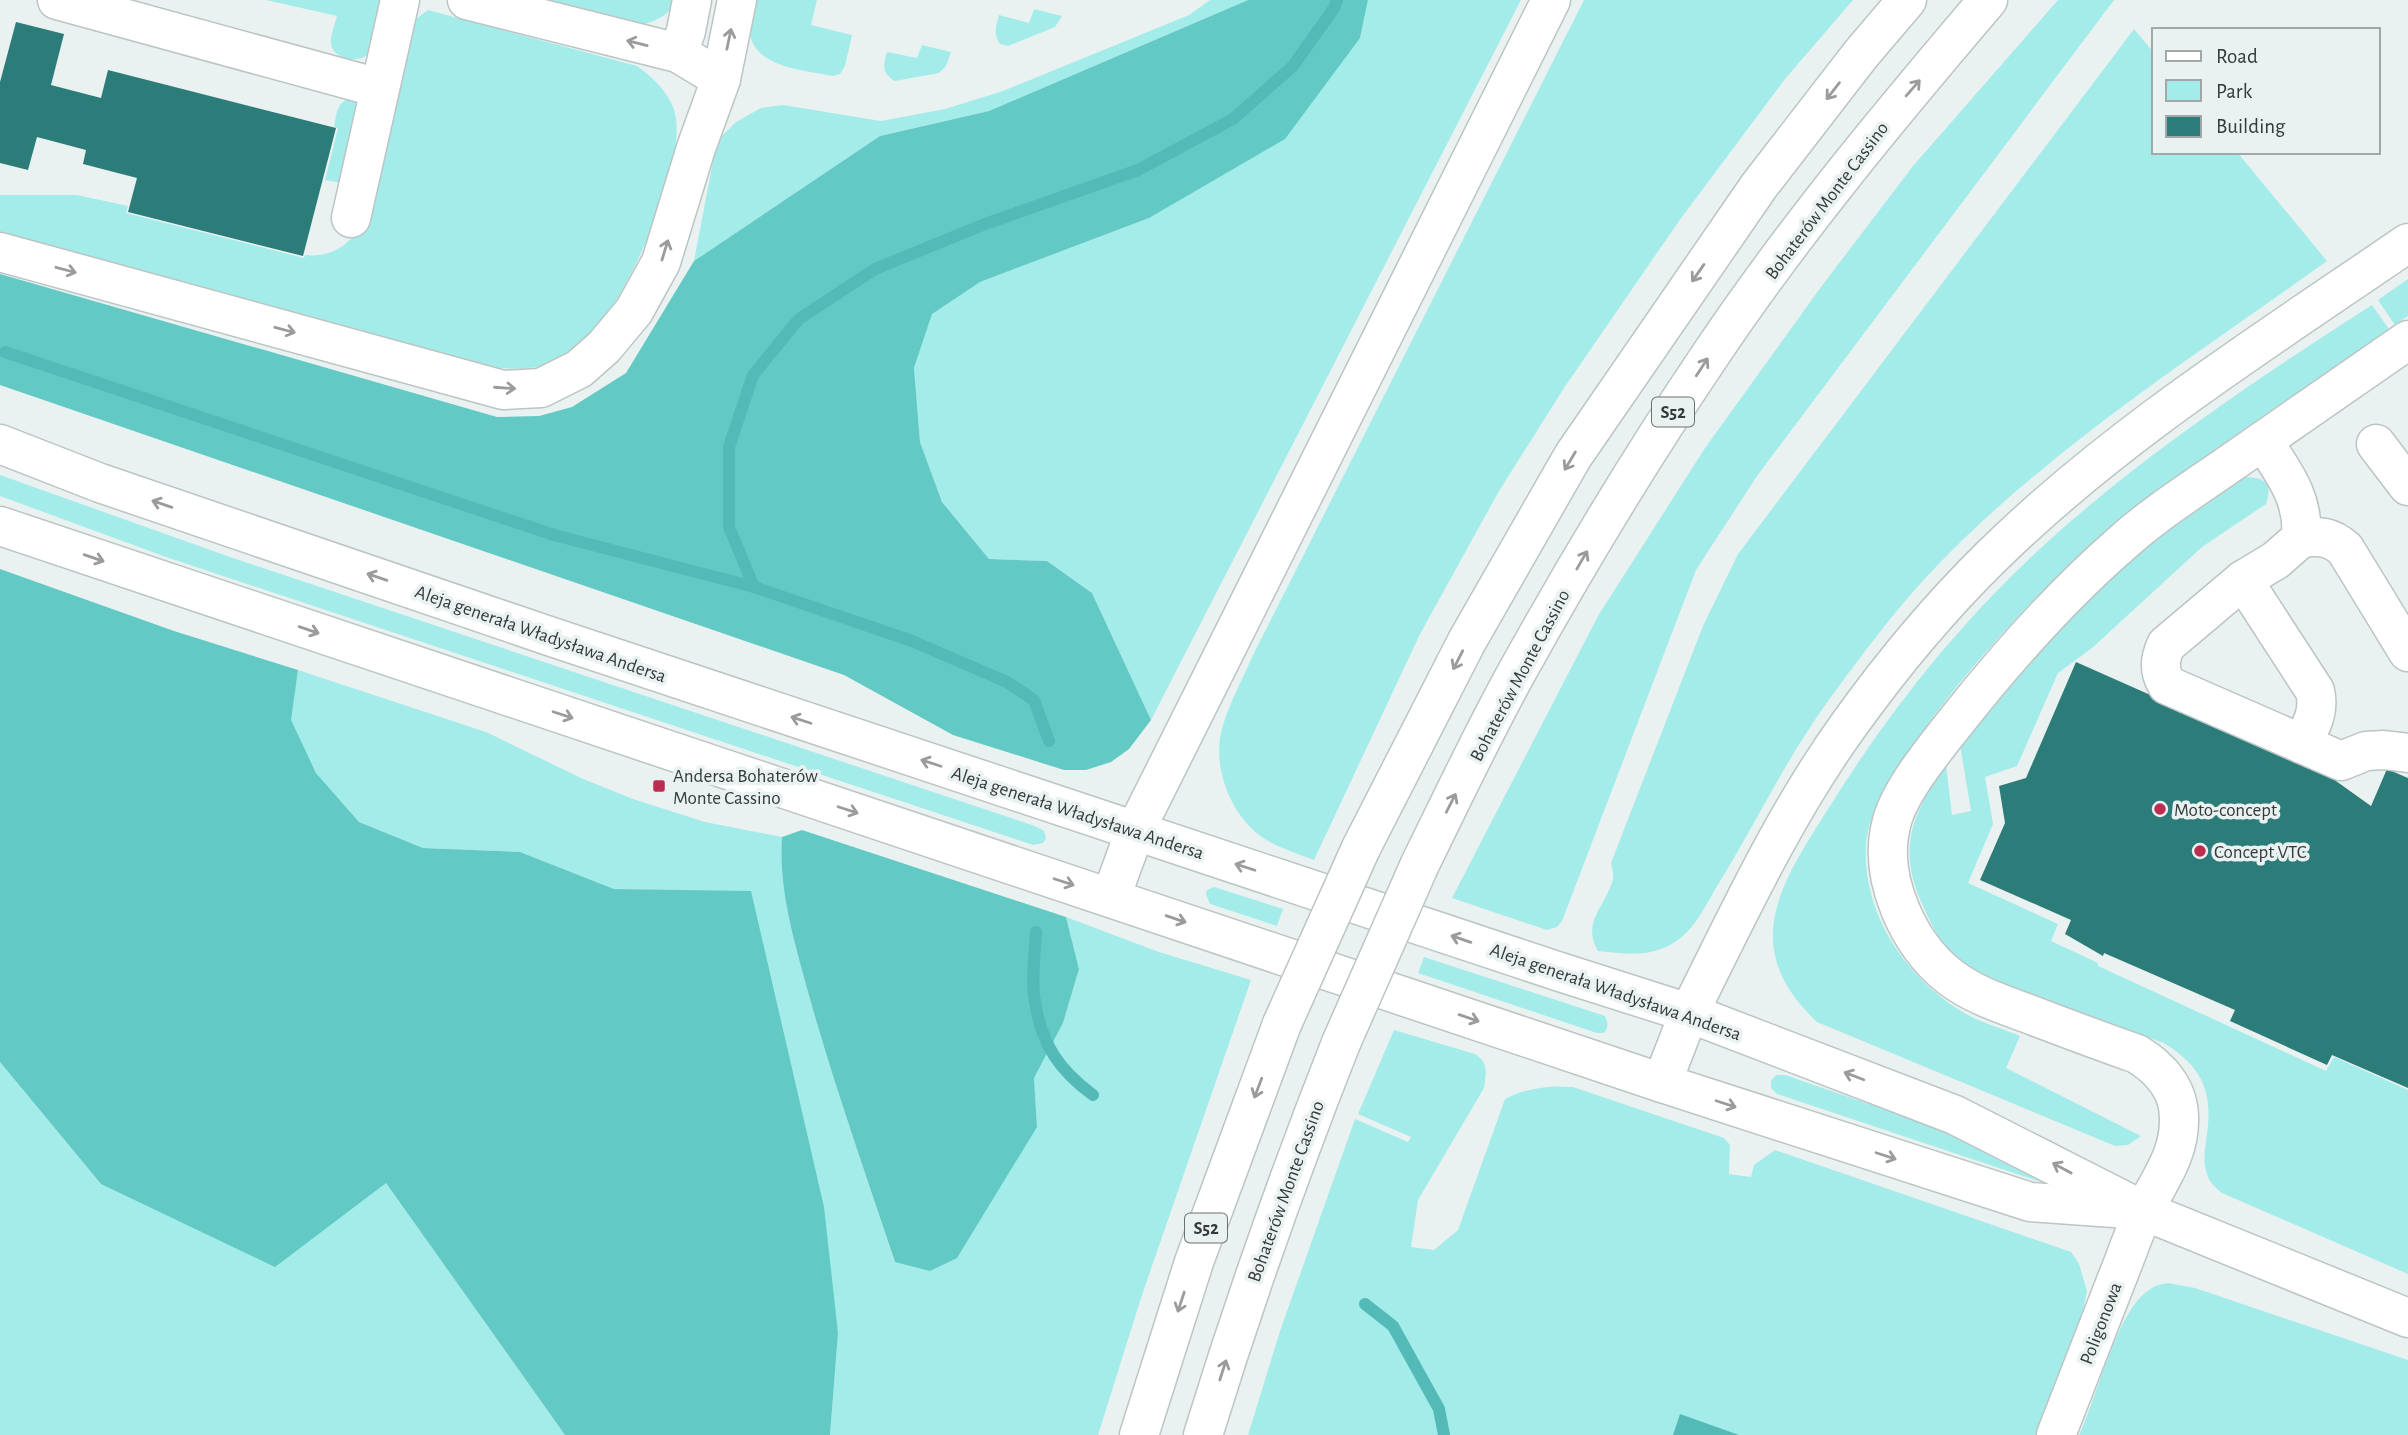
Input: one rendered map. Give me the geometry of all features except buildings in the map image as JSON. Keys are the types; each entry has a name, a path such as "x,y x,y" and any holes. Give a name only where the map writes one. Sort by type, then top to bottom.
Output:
{"main road":[{"path":"351,218 400,0"},
{"path":"467,0 678,53 721,79"},
{"path":"678,53 686,32 692,0"},
{"path":"0,252 503,390 541,388 579,369 604,347 634,311 661,262 696,148 721,79 737,0"},
{"path":"1111,897 1135,831 1551,0"},
{"name":"S52","path":"1139,1435 1194,1262 1282,1024 1361,848 1468,641 1573,456 1759,186 1861,54 1908,0"},
{"name":"Bohaterów Monte Cassino","path":"1203,1435 1252,1280 1341,1043 1420,864 1517,672 1623,488 1711,353 1805,224 1893,111 1989,0"},
{"path":"71,2 379,88"},
{"path":"1662,1083 1689,1013 1755,879 1802,797 1847,727 1939,611 1991,556 2116,449 2204,384 2408,243"},
{"name":"Poligonowa","path":"2056,1435 2144,1211 2165,1175 2178,1132 2179,1117 2172,1088 2155,1068 2137,1054 1982,996 1950,976 1926,952 1908,926 1896,901 1891,877 1890,826 1900,800 1941,741 1996,671 2062,598 2124,541 2263,441 2405,347"},
{"path":"2263,441 2298,501 2303,520 2301,538"},
{"name":"Aleja generała Władysława Andersa","path":"0,444 100,483 523,627 1689,1013 1955,1115 2144,1211 2408,1318"},
{"path":"2376,444 2408,486"},
{"name":"Aleja generała Władysława Andersa","path":"0,526 1662,1083 2029,1202 2144,1211"},
{"path":"2408,652 2345,549 2334,540 2322,536 2301,538 2276,560 2244,580 2166,645 2161,658 2161,673 2167,685 2341,761 2366,751 2384,750 2408,754"},
{"path":"2244,580 2315,691 2318,704 2316,715 2302,744"}],"green space":[{"path":"266,0 379,0 381,5 369,53 354,59 337,54 331,44 331,37 337,16"},
{"path":"536,0 679,0 661,17 637,26"},
{"path":"754,0 817,0 811,25 852,35 845,66 840,74 833,76 794,69 768,59 758,51 752,41 749,27"},
{"path":"1210,0 1248,0 989,111 880,136 694,261 714,156 721,137 736,122 761,108 783,105 881,121 945,109 1003,91 1189,15"},
{"path":"1368,0 1521,0 1151,720 1092,593 1047,561 989,559 942,502 920,442 914,368 932,313 979,282 1149,218 1360,38"},
{"path":"1584,0 1853,0 1785,79 1679,221 1564,388 1499,491 1420,634 1314,860 1259,835 1233,804 1220,765 1220,738 1226,717 1252,657"},
{"path":"2058,0 2114,0 1757,476 1696,570 1562,921 1557,927 1547,930 1452,898 1598,616 1705,448 1821,287 1913,166"},
{"path":"1034,9 1062,16 1055,27 1008,46 1000,44 996,34 999,15 1029,23"},
{"path":"428,10 637,66 659,85 674,110 677,134 672,167 645,243 607,315 587,341 568,357 535,367 500,368 0,237 0,195 77,195 128,206 126,213 304,258 305,255 322,255 337,249 350,240 361,227 411,33 416,19"},
{"path":"2134,29 2152,51 2152,154 2239,154 2327,261 2123,406 2024,484 1977,526 1904,603 1821,711 1688,931 1666,947 1647,953 1598,951 1593,941 1593,923 1613,879 1611,863 1703,626 1738,554"},
{"path":"922,45 951,52 946,66 939,73 895,81 888,75 884,65 887,52 917,58"},
{"path":"353,98 358,100 342,183 325,180 338,128 334,127 337,112 343,102"},
{"path":"2408,279 2408,316 2395,325 2378,300"},
{"path":"2372,305 2389,329 2232,437 2155,494 2082,554 2017,618 1956,688 1919,736 1886,788 1868,831 1867,870 1871,894 1891,940 1922,980 1968,1015 2020,1036 2006,1068 2141,1136 2128,1145 2115,1146 1817,1022 1792,993 1777,965 1773,937 1776,910 1786,883 1817,827 1859,761 1911,689 1968,621 1999,589 2099,497 2214,410"},
{"path":"0,475 230,557 1035,826 1044,831 1046,838 1043,843 1033,845 166,557 0,496"},
{"path":"2246,477 2266,483 2266,504 2202,547 2092,648 2058,673 2017,766 1985,777 1993,824 1968,883 2058,924 2051,941 2098,963 2098,966 2326,1071 2334,1057 2408,1090 2408,1274 2222,1193 2210,1181 2206,1172 2204,1156 2208,1105 2202,1081 2188,1061 2164,1043 2022,993 1973,969 1959,959 1938,935 1913,879 1910,844 1918,813 1926,797 1946,765 1952,815 1971,811 1960,745 2019,669 2138,552"},
{"path":"298,670 486,732 581,778 633,799 705,822 782,837 785,898 799,959 830,1065 895,1263 1037,1127 1034,1078 1063,1023 1079,969 1066,917 1159,952 1251,980 1142,1295 1098,1435 830,1435 838,1333 751,892 614,889 520,852 423,848 359,822 316,773 290,720"},
{"path":"1214,887 1283,909 1277,926 1210,904 1206,894 1207,890"},
{"path":"1424,957 1605,1016 1607,1028 1604,1033 1597,1033 1418,973"},
{"path":"1394,1030 1475,1054 1483,1061 1486,1069 1484,1088 1418,1200 1411,1247 1434,1250 1458,1230 1505,1099 1538,1088 1573,1087 1724,1138 1730,1145 1729,1174 1751,1177 1754,1165 1775,1150 2071,1252 2079,1264 2087,1291 2077,1337 2036,1435 1248,1435 1280,1331 1355,1119 1408,1142 1411,1137 1358,1114"},
{"path":"0,1062 101,1184 386,1183 565,1435 0,1435"},
{"path":"1776,1075 1785,1075 1918,1121 2075,1189 2074,1193 1777,1094 1771,1088 1771,1081"},
{"path":"2168,1283 2195,1288 2408,1360 2408,1435 2079,1435 2109,1355 2128,1314 2152,1288"}],"shaded area":[{"path":"1248,0 1368,0 1360,38 1285,139 1149,218 980,282 932,314 914,368 920,442 942,502 989,559 1047,561 1092,593 1151,720 1129,749 1111,762 1086,770 1064,770 953,735 844,675 0,385 0,274 497,417 539,416 572,407 626,373 694,261 880,136 989,111"},
{"path":"0,569 174,631 298,670 291,720 316,773 359,822 423,848 520,852 614,889 751,891 824,1207 838,1333 830,1435 565,1435 386,1183 275,1267 101,1184 0,1062"},
{"path":"802,830 1066,917 1079,969 1063,1023 1034,1078 1037,1127 957,1258 930,1271 895,1262 820,1032 794,939 785,898 781,857 782,837"},
{"path":"1680,1414 1739,1435 1673,1435"}],"waterway":[{"path":"754,587 729,527 729,447 753,375 799,319 875,269 985,224 1138,170 1233,119 1293,66 1337,0"},
{"path":"5,352 554,535 754,587 912,641 1007,682 1034,700 1049,741"},
{"path":"1036,932 1034,994 1042,1031 1047,1044 1062,1066 1093,1095"},
{"path":"1365,1304 1393,1326 1439,1409 1444,1435"}],"place":[{"name":"Andersa Bohaterów Monte Cassino","path":"659,786"},
{"name":"Moto-concept","path":"2160,809"},
{"name":"Concept VTC","path":"2200,851"}]}
